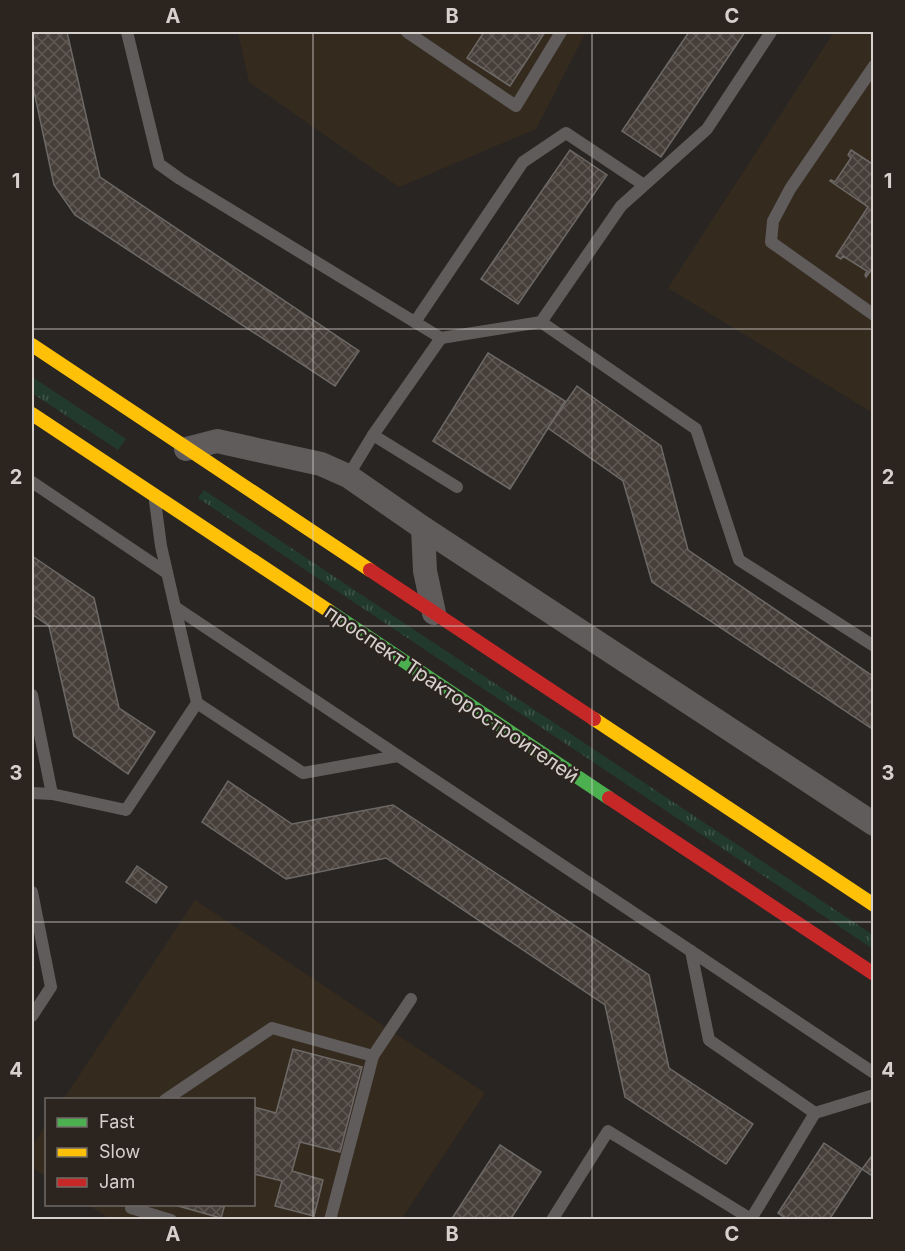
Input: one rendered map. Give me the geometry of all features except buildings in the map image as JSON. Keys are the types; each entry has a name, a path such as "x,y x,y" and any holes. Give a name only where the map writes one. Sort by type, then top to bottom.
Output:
{"main road":[{"path":"32,345 873,905"},
{"name":"проспект Тракторостроителей","path":"32,414 873,974"}],"street":[{"path":"186,449 217,441 321,464 348,476 423,528 873,824"},
{"path":"423,528 425,571 434,613"}],"lane":[{"path":"127,32 159,164 441,338 542,322 696,429 739,560 873,646"},
{"path":"407,32 516,106 561,32"},
{"path":"542,322 621,206 707,129 771,32"},
{"path":"873,66 790,189 773,221 771,242 873,315"},
{"path":"415,322 523,162 566,133 644,185"},
{"path":"348,476 373,435 441,338"},
{"path":"373,435 457,487"},
{"path":"32,482 167,573"},
{"path":"154,497 161,546 197,703 303,773 398,756"},
{"path":"175,607 873,1073"},
{"path":"32,695 52,794"},
{"path":"32,793 52,794 126,810 197,703"},
{"path":"32,892 51,987 32,1016"},
{"path":"691,951 709,1040 815,1113"},
{"path":"330,1220 374,1056 411,999"},
{"path":"168,1098 272,1029 374,1056"},
{"path":"552,1220 608,1131 751,1219 815,1113 873,1095"},
{"path":"132,1206 131,1208 171,1220"}],"shaded area":[{"path":"238,32 586,32 536,129 399,187 249,82"},
{"path":"834,32 873,32 873,413 668,288"},
{"path":"195,900 485,1093 401,1220 110,1219 90,1206 255,1206 255,1098 64,1098"},
{"path":"45,1126 45,1176 32,1167 32,1147"}],"green space":[{"path":"32,377 126,439 118,450 32,393"},
{"path":"204,490 873,935 873,949 198,498"}],"traffic: fast":[{"path":"329,611 609,798"}],"traffic: slow":[{"path":"32,345 370,570"},
{"path":"32,414 329,611"},
{"path":"594,719 874,905"}],"traffic: jam":[{"path":"370,570 594,719"},
{"path":"609,798 874,974"}]}
